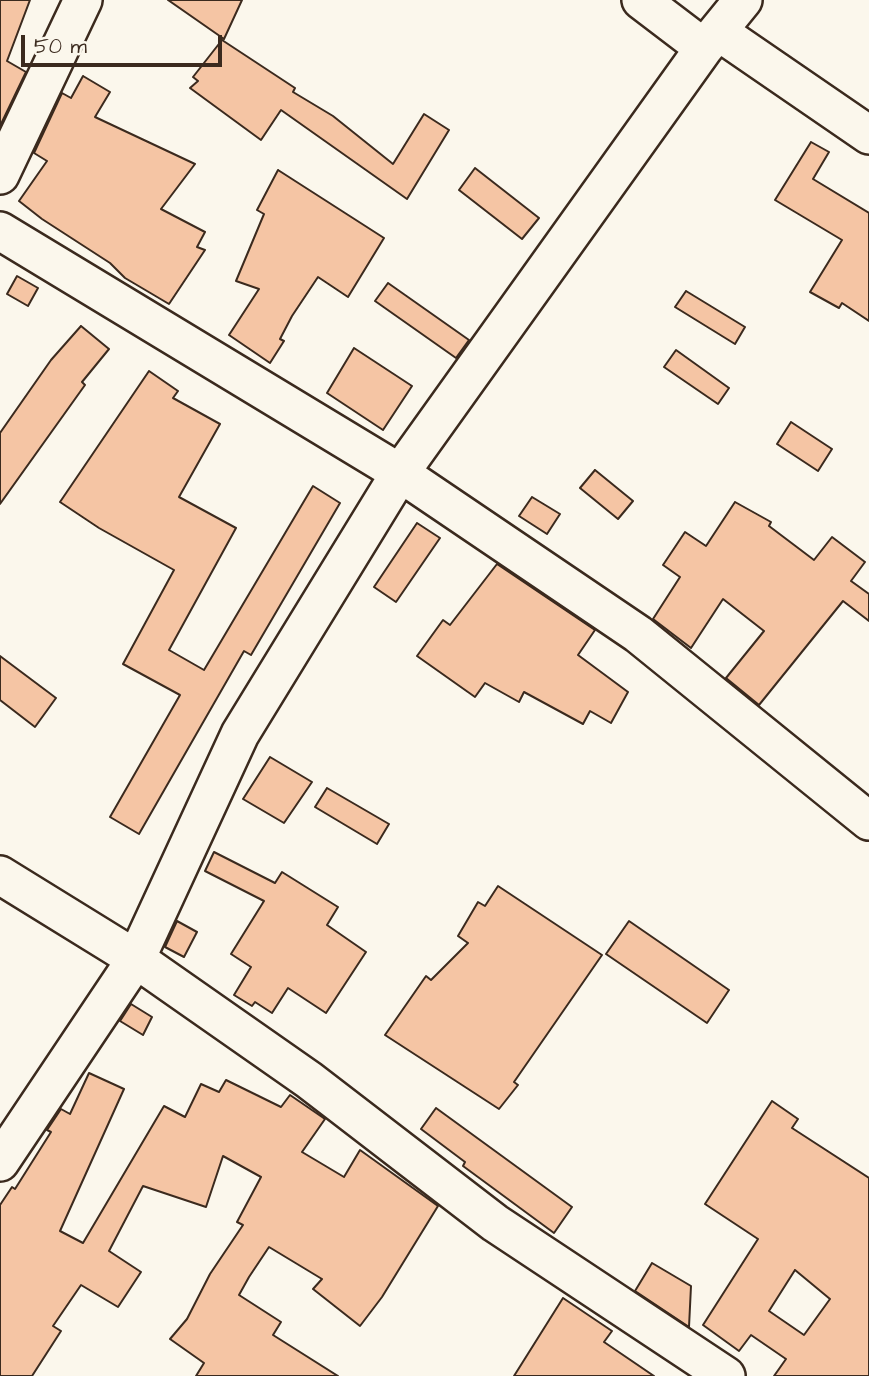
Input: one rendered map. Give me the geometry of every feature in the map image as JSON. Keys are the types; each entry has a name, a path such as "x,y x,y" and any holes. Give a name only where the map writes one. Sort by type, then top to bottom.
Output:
{"street":[{"path":"0,175 83,0"},
{"path":"641,0 869,135"},
{"path":"0,1162 136,959 240,734 400,473 743,0"},
{"path":"0,231 400,473 638,634 869,821"},
{"path":"0,875 136,959 310,1080 495,1223 726,1376"}],"building":[{"path":"0,0 30,0 7,61 26,72 0,126"},
{"path":"168,0 242,0 224,39"},
{"path":"222,40 295,88 293,92 333,116 393,164 424,114 449,130 407,199 281,110 261,140 190,88 198,81 193,77"},
{"path":"83,76 110,92 95,117 195,164 161,209 205,232 197,247 205,250 169,304 125,278 110,263 19,201 47,161 34,153 62,93 71,98"},
{"path":"811,142 829,152 813,179 869,213 869,321 842,303 839,308 810,292 842,240 775,200"},
{"path":"475,168 539,218 522,239 459,190"},
{"path":"278,170 384,238 348,297 318,277 292,316 280,339 284,341 270,363 229,335 259,289 236,281 264,214 257,210"},
{"path":"17,276 38,288 28,306 7,294"},
{"path":"388,283 469,340 456,358 375,301"},
{"path":"686,291 745,327 735,344 675,307"},
{"path":"81,326 109,349 82,382 85,385 0,504 0,433 51,360"},
{"path":"354,348 412,386 383,430 327,393"},
{"path":"676,350 729,388 718,404 664,367"},
{"path":"149,371 178,391 173,398 220,424 179,497 236,528 169,650 204,670 313,486 340,503 251,655 244,651 139,834 110,817 180,695 123,664 174,570 99,528 60,502"},
{"path":"791,422 832,449 818,471 777,444"},
{"path":"595,470 633,501 618,519 580,488"},
{"path":"532,497 560,514 547,534 519,516"},
{"path":"735,502 771,522 769,526 814,560 832,537 865,562 851,581 869,594 869,621 843,601 759,705 726,678 764,631 723,599 691,648 653,619 680,577 663,565 685,532 706,546"},
{"path":"417,523 440,538 396,602 374,587"},
{"path":"497,564 595,630 578,655 628,692 611,723 590,711 583,724 524,692 519,702 485,683 475,697 417,656 443,620 450,625"},
{"path":"0,656 56,698 35,727 0,700"},
{"path":"270,757 312,782 284,823 243,799"},
{"path":"327,788 389,824 377,844 315,807"},
{"path":"214,852 275,883 282,872 338,907 327,925 366,952 326,1013 288,988 272,1013 255,1002 252,1006 234,995 251,967 231,954 264,901 205,871"},
{"path":"498,886 602,955 514,1082 518,1085 499,1109 385,1035 426,976 431,980 468,943 458,936 478,902 485,906"},
{"path":"177,921 197,932 184,957 165,947"},
{"path":"629,921 729,990 707,1023 606,954"},
{"path":"131,1004 152,1017 143,1035 120,1021"},
{"path":"89,1073 124,1089 60,1231 83,1243 164,1106 185,1117 201,1084 219,1092 226,1080 281,1107 290,1095 325,1119 302,1152 344,1177 360,1150 438,1206 382,1297 360,1326 313,1289 322,1279 269,1247 249,1277 239,1295 281,1322 273,1335 338,1376 196,1376 204,1363 170,1339 187,1319 210,1274 243,1225 237,1222 261,1177 223,1156 206,1207 143,1186 109,1251 141,1272 118,1307 81,1285 53,1326 61,1331 32,1376 0,1376 0,1205 12,1187 15,1189 51,1132 47,1130 61,1109 70,1114"},
{"path":"772,1101 798,1119 792,1128 869,1178 869,1376 774,1376 786,1359 751,1335 739,1351 703,1325 758,1239 705,1204","holes":["795,1270 830,1299 804,1335 769,1311"]},
{"path":"436,1108 572,1207 554,1233 463,1166 465,1162 421,1129"},
{"path":"652,1263 691,1286 689,1327 635,1291"},
{"path":"563,1298 612,1331 604,1342 654,1376 514,1376"}]}
